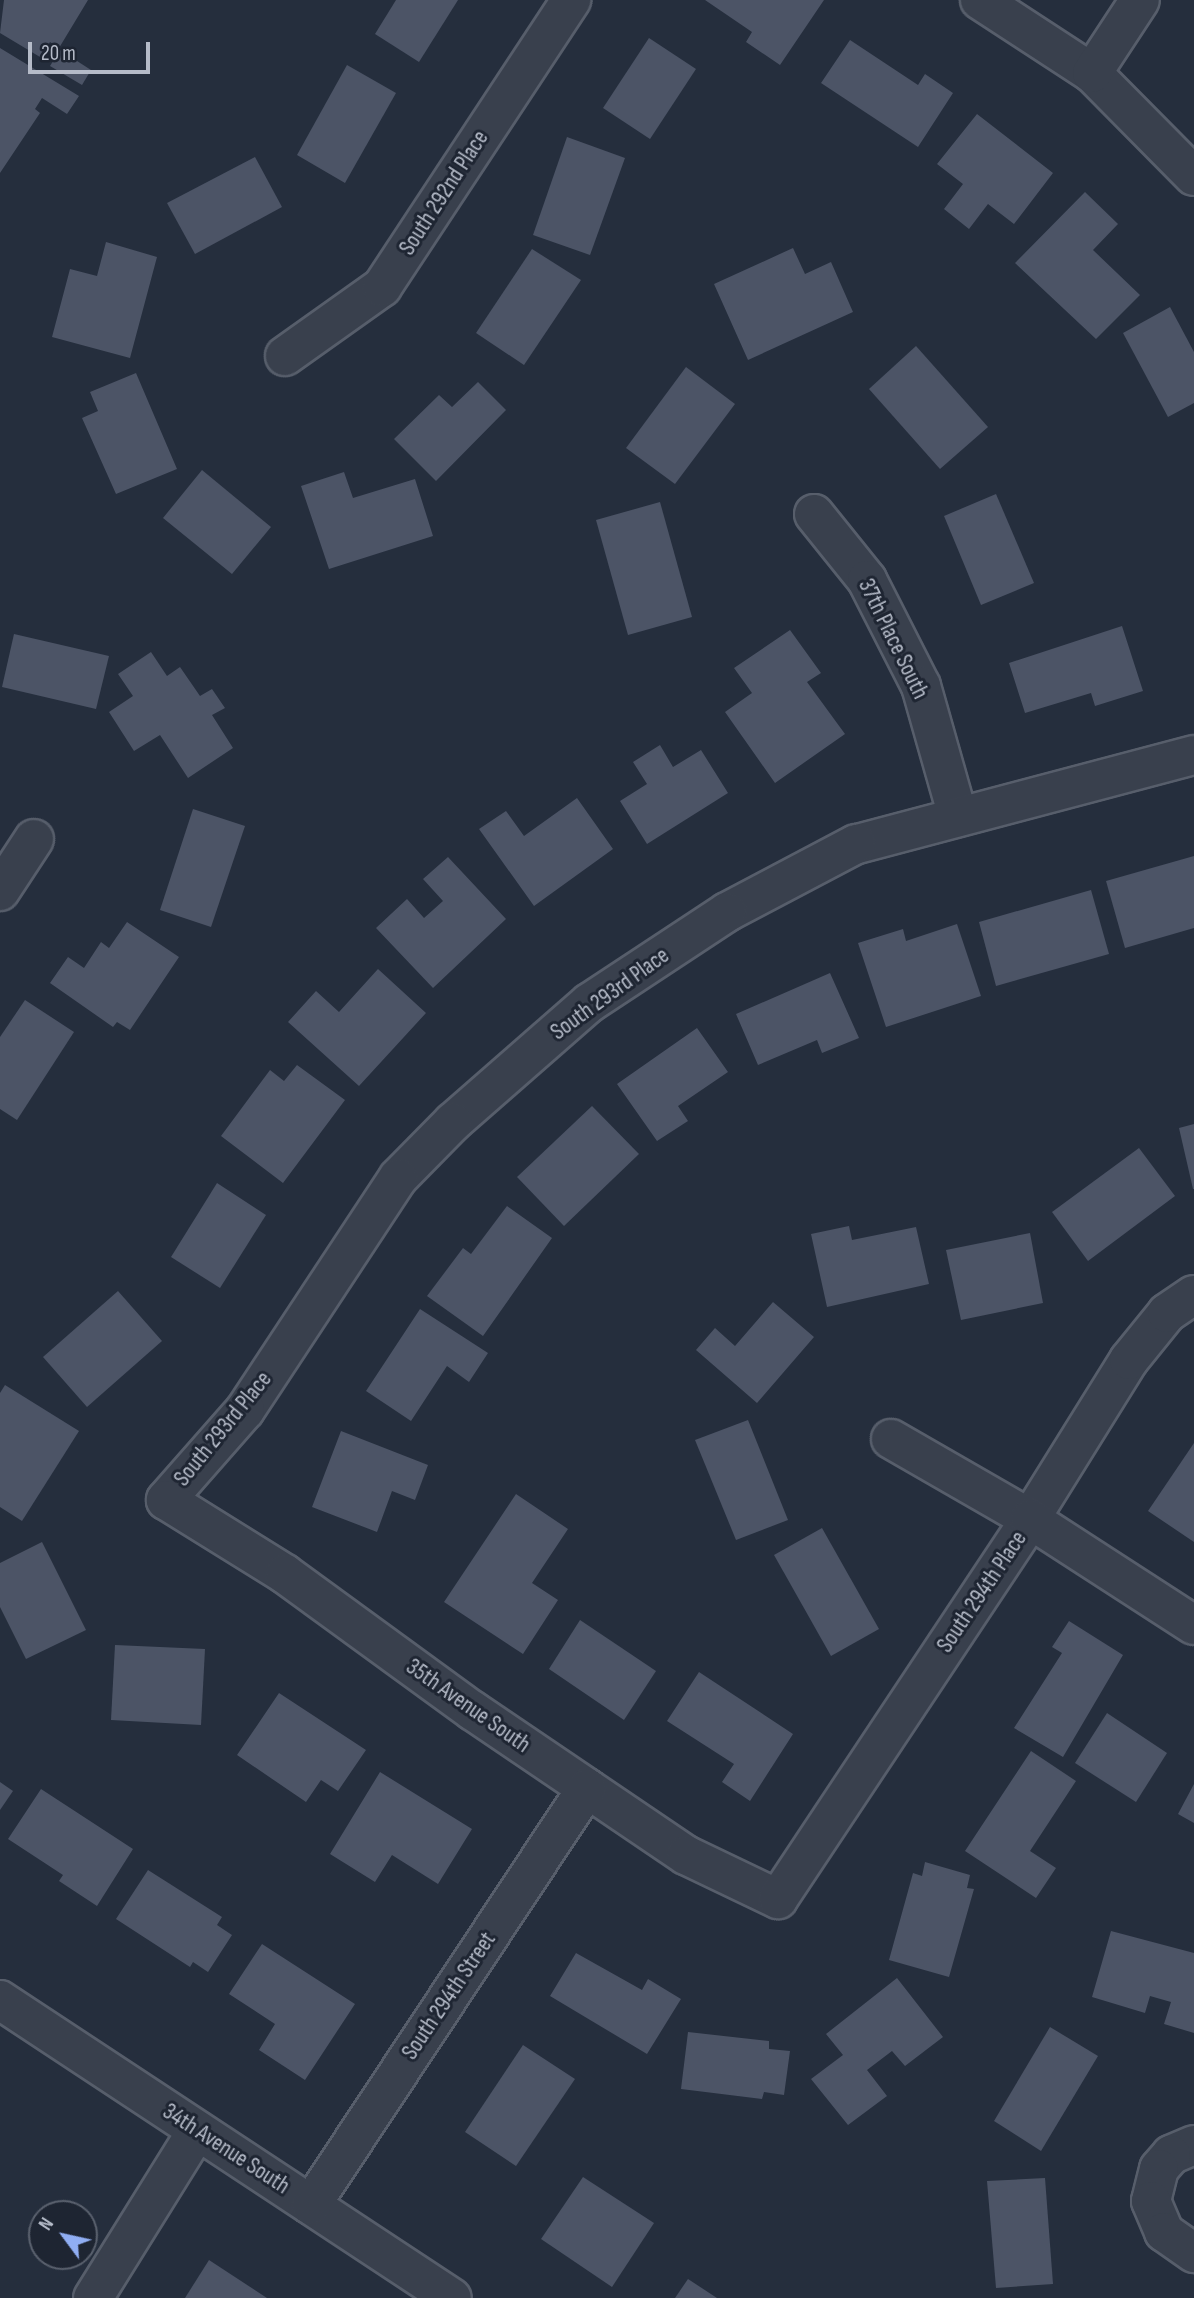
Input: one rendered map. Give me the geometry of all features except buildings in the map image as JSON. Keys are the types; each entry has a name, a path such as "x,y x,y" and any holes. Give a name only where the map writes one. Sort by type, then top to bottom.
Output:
{"street":[{"name":"South 292nd Place","path":"285,356 382,287 571,0"},
{"path":"980,0 1092,73 1194,176"},
{"path":"1092,73 1140,0"},
{"name":"37th Place South","path":"814,513 867,580 921,686 958,817"},
{"name":"South 293rd Place","path":"166,1500 245,1409 398,1178 453,1122 589,1003 727,912 856,844 1194,755"},
{"path":"0,891 33,839"},
{"name":"South 294th Place","path":"778,1899 1030,1519 1129,1360 1167,1313 1194,1295"},
{"path":"891,1439 1030,1519 1194,1625"},
{"name":"35th Avenue South","path":"166,1500 285,1574 686,1855 778,1899"},
{"name":"South 294th Street","path":"311,2205 587,1788"},
{"name":"34th Avenue South","path":"0,2000 452,2298"},
{"path":"93,2298 197,2131"},
{"path":"1194,2145 1171,2155 1158,2169 1151,2202 1164,2232 1194,2253"}]}
